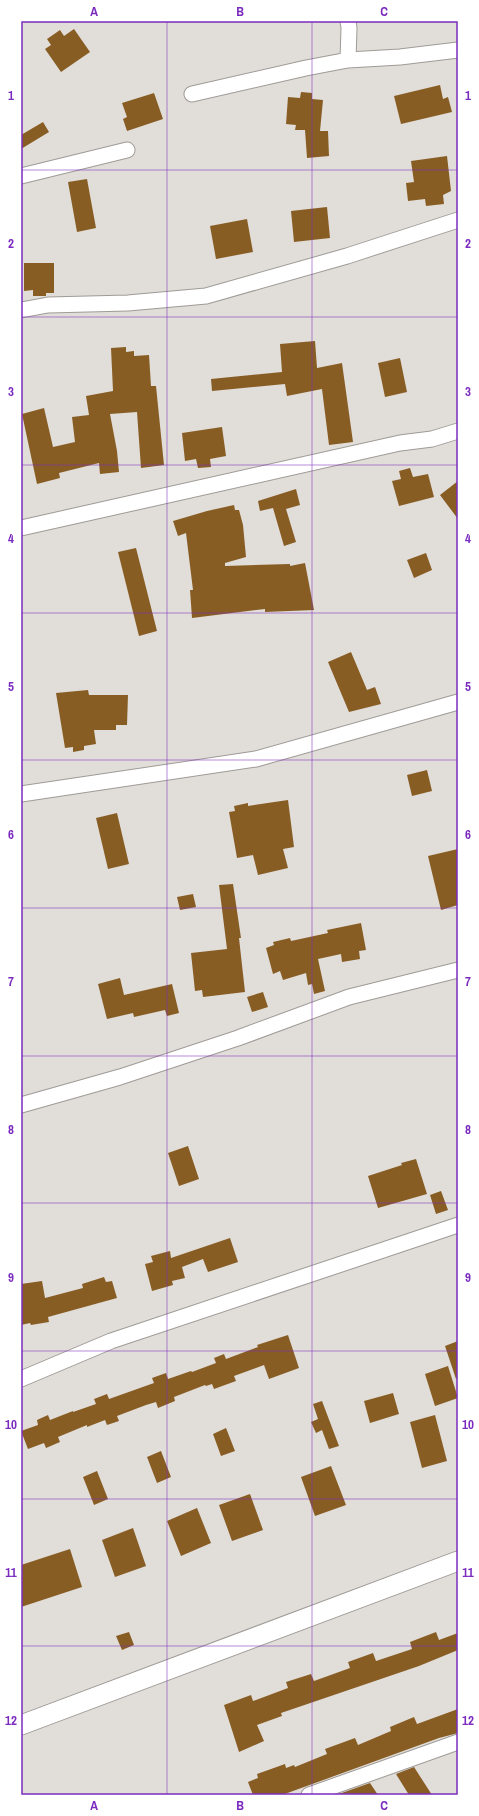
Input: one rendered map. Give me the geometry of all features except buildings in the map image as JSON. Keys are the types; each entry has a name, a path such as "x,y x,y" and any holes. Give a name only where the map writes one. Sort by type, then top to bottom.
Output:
{"street":[{"path":"348,21 348,60"},
{"path":"192,94 348,60 458,50"},
{"path":"21,176 127,150"},
{"path":"21,310 48,305 128,302 206,296 347,256 458,220"},
{"path":"21,528 458,431"},
{"path":"21,794 256,759 458,702"},
{"path":"21,1105 120,1077 238,1038 350,997 458,970"},
{"path":"21,1379 111,1341 458,1225"},
{"path":"21,1725 458,1562"},
{"path":"309,1795 458,1742"}]}
